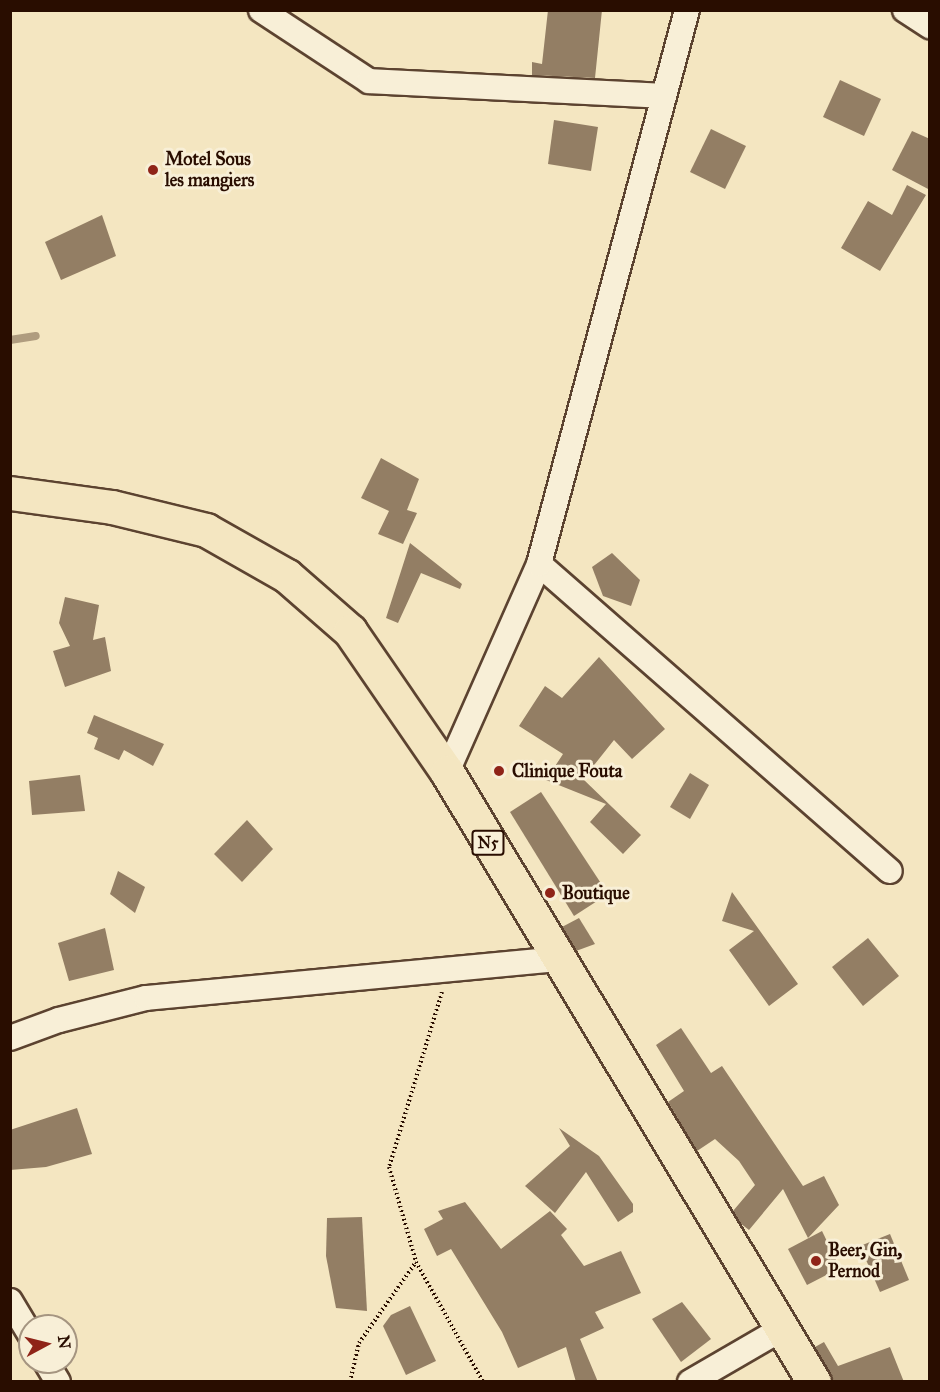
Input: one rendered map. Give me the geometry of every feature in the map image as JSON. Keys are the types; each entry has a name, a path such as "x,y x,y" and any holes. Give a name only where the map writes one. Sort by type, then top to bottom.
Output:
{"highway":[{"name":"N5","path":"10,493 112,507 206,530 287,576 350,631 447,772 556,959 814,1382"}],"street":[{"path":"261,10 369,81 664,96"},
{"path":"447,772 539,564 687,10"},
{"path":"905,10 930,26"},
{"path":"539,564 890,871"},
{"path":"10,1038 59,1020 146,998 556,959"},
{"path":"10,1301 18,1314"},
{"path":"690,1382 783,1328"}],"path":[{"path":"449,969 389,1167 416,1262 483,1382"},
{"path":"350,1382 359,1343 416,1262"}],"building":[{"path":"548,10 602,10 595,78 532,75 532,62 542,64"},
{"path":"840,80 881,99 864,136 823,117"},
{"path":"554,120 598,127 591,171 548,164"},
{"path":"711,129 746,146 725,189 690,172"},
{"path":"912,131 930,139 930,190 892,170"},
{"path":"907,185 926,195 880,271 841,248 868,201 892,215"},
{"path":"102,215 116,256 61,280 45,242"},
{"path":"381,458 419,479 407,510 417,513 403,544 378,534 389,511 361,498"},
{"path":"410,543 462,584 460,589 421,573 398,623 386,618"},
{"path":"612,553 640,580 631,606 603,596 592,567"},
{"path":"65,597 99,605 93,640 105,637 111,671 65,687 53,651 70,646 59,623"},
{"path":"599,657 665,729 632,759 614,740 583,779 641,835 623,854 590,822 606,804 546,780 563,754 519,726 545,686 562,698"},
{"path":"94,715 164,744 153,766 124,750 119,760 94,749 98,738 87,733"},
{"path":"690,773 709,785 690,819 670,807"},
{"path":"80,775 85,811 32,815 29,781"},
{"path":"541,792 608,894 574,916 510,812"},
{"path":"247,820 273,849 242,882 214,854"},
{"path":"118,871 145,887 135,913 110,894"},
{"path":"732,892 798,984 769,1006 729,950 754,931 722,921"},
{"path":"579,918 595,944 576,951 562,927"},
{"path":"105,928 114,970 69,981 58,943"},
{"path":"868,938 899,976 863,1006 832,967"},
{"path":"681,1028 711,1073 722,1066 803,1186 824,1176 839,1205 808,1238 783,1189 749,1230 740,1223 733,1211 755,1185 739,1161 715,1139 697,1151 668,1102 684,1091 656,1045"},
{"path":"77,1108 92,1154 46,1167 10,1170 10,1130"},
{"path":"559,1128 599,1156 633,1204 633,1212 618,1222 586,1172 555,1213 525,1186 570,1146"},
{"path":"465,1202 501,1249 550,1211 567,1229 561,1235 584,1266 621,1251 641,1293 595,1312 604,1328 580,1339 598,1382 576,1382 566,1347 518,1368 502,1332 451,1249 437,1256 424,1229 443,1219 438,1211"},
{"path":"362,1217 367,1311 336,1308 326,1256 327,1218"},
{"path":"822,1231 840,1268 807,1285 788,1249"},
{"path":"890,1234 909,1280 880,1292 860,1246"},
{"path":"682,1302 711,1339 681,1362 652,1319"},
{"path":"410,1306 436,1361 406,1375 383,1326 391,1315"},
{"path":"824,1342 838,1366 890,1347 904,1382 833,1382 815,1347"}],"waterway":[{"path":"10,340 36,336"}],"place":[{"name":"Motel Sous les mangiers","path":"153,170"},
{"name":"Clinique Fouta","path":"499,771"},
{"name":"Boutique","path":"550,893"},
{"name":"Beer, Gin, Pernod","path":"816,1261"}]}
